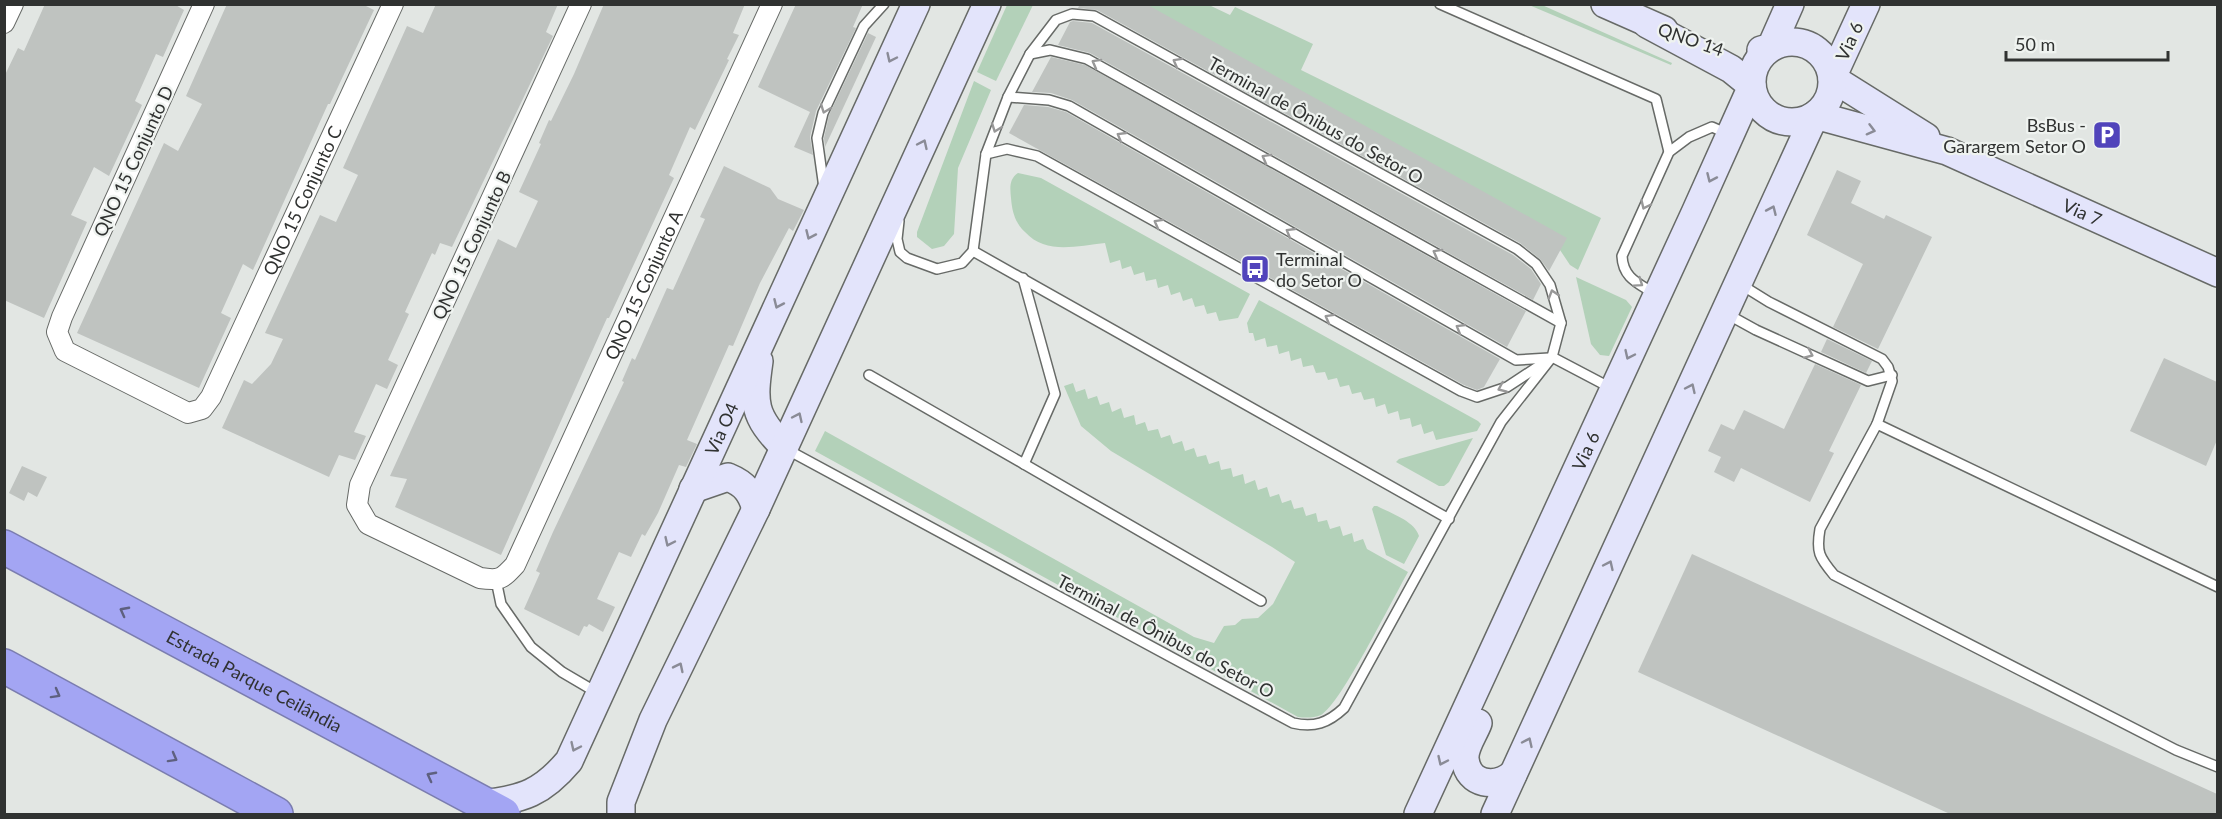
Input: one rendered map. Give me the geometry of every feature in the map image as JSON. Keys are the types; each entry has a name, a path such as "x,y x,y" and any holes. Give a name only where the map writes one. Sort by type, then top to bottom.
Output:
{"highway":[{"name":"Estrada Parque Ceilândia","path":"4,548 493,809"},
{"path":"4,666 276,814"}],"main road":[{"name":"Via O4","path":"493,809 532,792 554,779 569,761 916,4"},
{"path":"621,814 621,802 653,720 756,508 987,4"},
{"name":"QNO 14","path":"1605,4 1731,69 1752,86"},
{"path":"1771,47 1790,4"},
{"name":"Via 6","path":"1832,78 1866,4"},
{"name":"QNO 14","path":"1647,24 1723,52 1749,53 1771,47"},
{"path":"1495,814 1815,115 1825,105 1831,92 1832,78 1825,59 1811,46 1796,42 1779,43 1771,47 1760,57 1753,71 1752,86 1763,110 1775,118 1795,121 1815,115"},
{"name":"Via 7","path":"1832,78 1947,151 2217,273"},
{"name":"Via 6","path":"1418,814 1752,86"},
{"name":"Via 7","path":"1815,115 1947,151"},
{"path":"763,339 755,386 757,410 767,430 784,447"},
{"path":"693,489 728,477 741,482 752,494 756,508"},
{"path":"1513,774 1500,783 1484,782 1476,778 1467,767 1466,752 1533,604 1548,531"}],"street":[{"path":"4,23 13,4"},
{"name":"QNO 15 Conjunto D","path":"204,4 57,332 64,351 188,413 202,409 211,397"},
{"name":"QNO 15 Conjunto C","path":"211,397 393,4"},
{"name":"QNO 15 Conjunto B","path":"496,580 480,578 368,524 357,505 360,485 581,4"},
{"name":"QNO 15 Conjunto A","path":"496,580 505,576 515,565 772,4"}],"lane":[{"path":"826,200 817,138 823,113 864,26 884,4"},
{"path":"1440,4 1656,99 1669,152"},
{"name":"Terminal de Ônibus do Setor O","path":"784,447 1293,723 1306,726 1321,724 1335,717 1344,708 1501,422 1552,357 1561,323 1550,285 1536,264 1517,249 1094,16 1072,14 1056,20 1030,54 1008,97 986,154 973,251"},
{"path":"1030,54 1050,50 1087,58 1561,323"},
{"path":"1008,97 1049,100 1069,106 1516,360 1552,357 1613,389"},
{"path":"1657,295 1632,279 1622,269 1622,256 1669,152 1689,137 1712,127 1731,135"},
{"path":"986,154 1007,149 1037,156 1461,391 1477,397 1507,387 1552,357"},
{"path":"904,184 897,239 900,252 907,258 937,269 962,263 973,251 1449,519"},
{"path":"1023,278 1055,394 1023,464"},
{"path":"1738,283 1769,302 1882,359 1892,375 1877,424 1820,529 1817,547 1821,560 1834,575 2176,750 2217,767"},
{"path":"1725,313 1756,330 1868,381 1892,375"},
{"path":"869,375 1261,602"},
{"path":"1877,424 2217,587"},
{"path":"496,580 501,604 531,647 561,672 599,694"}],"green space":[{"path":"1007,5 1033,5 996,81 977,72"},
{"path":"1146,5 1209,5 1230,15 1235,7 1313,44 1301,70 1601,218 1578,270 1570,265 1558,247"},
{"path":"1529,5 1542,5 1672,63 1671,65"},
{"path":"974,81 991,90 958,168 954,234 944,246 932,249 917,237 917,232"},
{"path":"1018,173 1041,178 1250,294 1238,318 1219,321 1216,312 1207,314 1204,305 1195,307 1192,298 1183,301 1180,292 1171,295 1168,285 1158,288 1156,279 1146,281 1144,272 1134,275 1131,266 1122,269 1120,260 1110,263 1105,243 1062,247 1042,244 1033,239 1016,221 1013,212 1011,184"},
{"path":"1576,277 1626,300 1632,307 1609,356 1600,355 1591,344"},
{"path":"1259,300 1478,421 1481,424 1477,431 1436,440 1433,431 1424,434 1421,424 1412,427 1410,418 1400,420 1398,411 1388,414 1385,404 1376,407 1374,398 1364,400 1361,392 1352,394 1349,385 1340,387 1337,378 1328,380 1325,372 1316,373 1313,365 1303,367 1301,358 1291,361 1289,351 1279,354 1277,345 1267,347 1265,338 1255,341 1253,333 1249,333 1247,323"},
{"path":"1073,383 1076,392 1085,389 1088,399 1097,396 1100,405 1109,402 1112,412 1121,408 1124,418 1134,415 1136,425 1145,422 1148,431 1158,429 1161,438 1170,435 1173,444 1182,441 1185,451 1194,448 1197,457 1206,455 1209,464 1219,461 1221,470 1231,468 1233,477 1243,474 1245,484 1255,480 1258,490 1267,487 1270,497 1279,494 1282,503 1291,500 1294,509 1303,507 1306,516 1316,513 1318,522 1327,520 1330,529 1340,526 1343,536 1352,533 1354,542 1363,539 1367,549 1408,572 1341,692 1321,715 1309,718 1298,717 815,451 825,431 1194,637 1214,643 1224,626 1235,625 1242,619 1258,618 1273,604 1295,562 1111,451 1081,426 1064,386"},
{"path":"1473,438 1449,482 1444,486 1439,486 1396,462 1399,459"},
{"path":"1374,506 1401,518 1417,531 1419,536 1404,564 1386,555 1372,509"}],"building":[{"path":"45,4 174,4 184,10 163,57 156,54 135,101 142,105 109,176 94,167 71,215 87,222 44,318 4,300 4,77 18,48 24,51"},
{"path":"227,4 362,4 374,10 328,104 253,270 243,264 221,313 231,318 199,388 77,333 164,143 178,151 202,104 186,96"},
{"path":"436,4 558,4 546,32 553,36 452,247 440,243 435,255 432,253 405,312 409,314 388,360 398,365 387,389 376,384 354,432 366,436 355,460 339,455 329,477 222,428 244,380 252,384 271,364 283,339 265,333 320,215 336,222 358,175 343,168 407,26 423,33"},
{"path":"604,4 745,4 733,33 739,35 727,59 729,60 695,130 690,127 669,175 674,178 609,318 607,318 501,555 395,507 407,479 390,476 498,239 516,248 538,201 519,192 541,144 539,143 549,120 551,121 574,74"},
{"path":"796,4 863,4 853,27 856,28 816,111 810,137 813,155 794,147 810,112 758,87"},
{"path":"1080,4 1146,4 1567,238 1549,271 1540,259 1520,243 1097,10 1078,8"},
{"path":"1070,22 1092,23 1513,255 1531,269 1541,284 1533,300 1090,53 1058,45"},
{"path":"868,33 876,37 825,147 824,138 829,115"},
{"path":"1051,57 1085,65 1526,311 1507,347 1072,100 1051,93 1032,92"},
{"path":"1024,105 1048,107 1066,112 1500,359 1484,387 1477,390 1464,385 1009,133"},
{"path":"724,166 770,188 778,199 804,210 793,231 789,228 760,283 733,346 729,345 687,440 697,444 686,467 679,465 658,513 645,536 642,534 631,557 619,552 597,599 615,607 603,632 589,624 587,627 584,626 579,636 524,609 540,573 536,571 553,532 624,382 622,381 632,358 635,360 667,288 673,290 705,219 700,217"},
{"path":"1837,170 1861,181 1851,203 1884,219 1886,215 1932,237 1878,349 1833,327 1863,264 1807,235"},
{"path":"1827,339 1872,361 1866,373 1821,352"},
{"path":"2164,358 2217,382 2217,440 2206,466 2130,431"},
{"path":"1815,364 1861,385 1829,451 1834,453 1810,502 1741,468 1734,482 1714,472 1721,457 1708,451 1721,424 1734,430 1744,410 1784,429"},
{"path":"22,466 47,477 37,497 28,492 24,501 9,493"},
{"path":"1692,554 2217,794 2217,814 1950,814 1638,672"}],"place":[{"name":"BsBus - Garargem Setor O","path":"2107,135"},
{"name":"Terminal do Setor O","path":"1255,269"}]}
